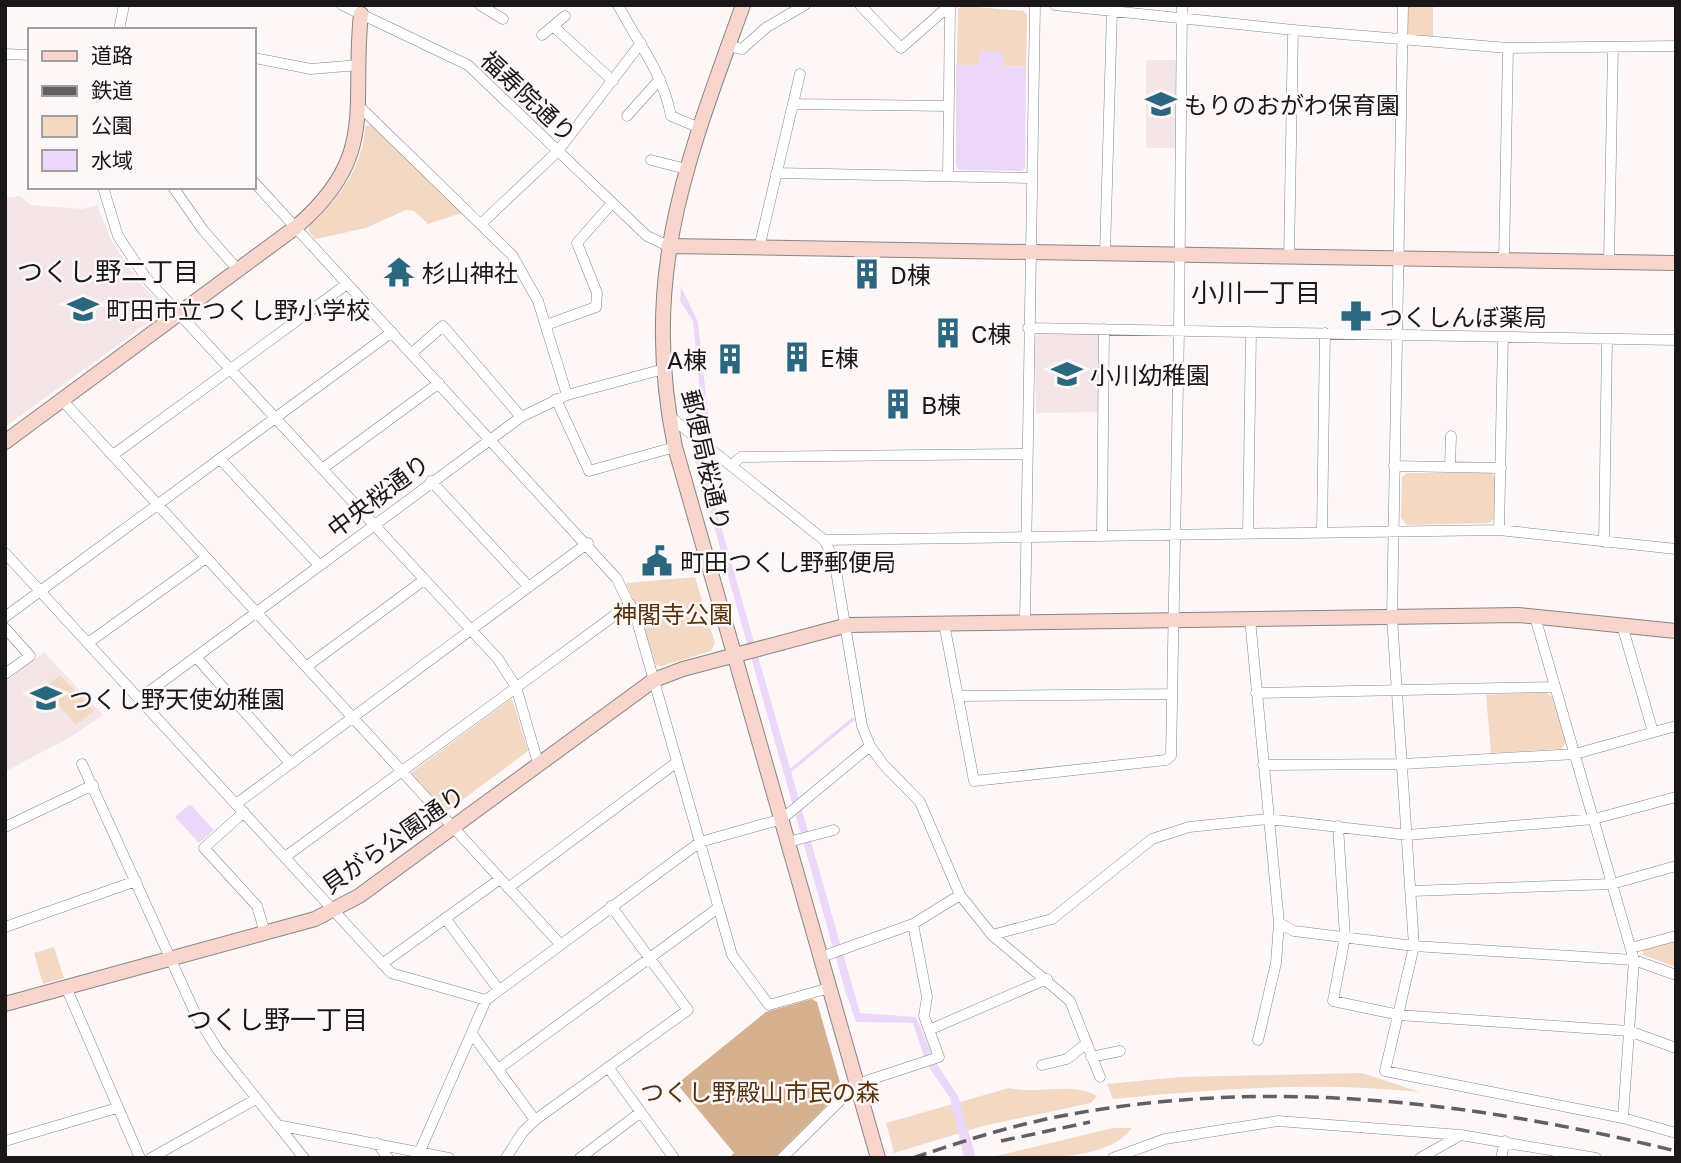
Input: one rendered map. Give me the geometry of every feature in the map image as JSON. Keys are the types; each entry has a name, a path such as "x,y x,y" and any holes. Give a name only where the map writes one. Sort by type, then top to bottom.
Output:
{"street":[{"path":"119,28 124,5"},
{"name":"福寿院通り","path":"342,5 362,10 468,65 647,236 668,246"},
{"path":"480,5 493,8 503,19"},
{"path":"618,5 660,79 671,116 700,128"},
{"name":"郵便局桜通り","path":"743,5 686,169 668,246 663,289 663,369 676,447 782,820 794,841 829,988 878,1158"},
{"path":"729,46 742,49 767,27 805,5"},
{"path":"860,5 901,48 950,5"},
{"path":"948,176 950,5"},
{"path":"1025,622 1030,178 1035,5"},
{"path":"1055,5 1184,20 1508,48 1676,46"},
{"path":"944,623 974,781 1166,760 1171,756 1180,331 1182,5"},
{"path":"1403,5 1392,618 1414,946 1385,1071 1623,1118 1676,1132"},
{"path":"5,442 296,227 324,202 340,181 350,158 360,107 362,10"},
{"path":"1105,253 1112,11"},
{"path":"542,35 565,16"},
{"path":"553,26 612,81"},
{"path":"1289,256 1293,30"},
{"path":"482,223 558,151 641,43"},
{"path":"1609,261 1613,47"},
{"path":"1504,260 1508,48"},
{"path":"5,54 28,55"},
{"path":"256,58 311,69 359,65"},
{"path":"759,248 800,74"},
{"path":"627,116 660,79"},
{"path":"793,104 949,106"},
{"path":"360,107 503,244 527,277 546,325 567,395"},
{"path":"651,160 686,169"},
{"path":"776,173 1030,178"},
{"path":"256,184 588,544 617,579 630,604 654,680 732,956 769,1005 829,988"},
{"path":"103,189 109,215 130,257 498,659 516,687 538,763"},
{"path":"174,189 203,230 238,270"},
{"path":"546,325 596,307 599,298 577,243 612,203"},
{"path":"668,246 1676,262"},
{"path":"113,455 347,284"},
{"path":"412,353 443,327 521,416"},
{"path":"1028,328 1676,340"},
{"path":"1102,536 1104,329"},
{"path":"5,617 392,332"},
{"path":"1248,533 1251,332"},
{"path":"1322,532 1325,333"},
{"path":"1499,530 1503,337"},
{"path":"1604,542 1608,339"},
{"name":"中央桜通り","path":"139,699 521,416 567,395 663,369"},
{"path":"322,469 439,383"},
{"path":"556,399 589,471 676,447"},
{"path":"62,400 559,944"},
{"path":"669,415 824,540 834,559 848,625 862,726 870,746 920,802 960,895 992,935 1070,1001 1100,1077"},
{"path":"1450,467 1451,436"},
{"path":"732,465 741,457 1026,454"},
{"path":"220,459 319,565"},
{"path":"1394,466 1501,468"},
{"path":"432,481 529,587"},
{"path":"824,540 1499,530 1676,550"},
{"path":"265,933 257,906 204,848 240,808 290,764 588,544"},
{"path":"5,553 391,973 486,1000"},
{"path":"88,643 206,558"},
{"path":"306,667 424,580"},
{"path":"285,858 630,604"},
{"path":"1535,617 1634,960 1623,1118"},
{"name":"貝がら公園通り","path":"5,1004 265,933 334,910 359,896 654,680 848,625 1535,617 1676,631"},
{"path":"1250,620 1279,923 1276,963 1258,1040"},
{"path":"1622,625 1653,732"},
{"path":"5,628 30,656 5,674"},
{"path":"196,657 290,764"},
{"path":"1256,693 1555,687"},
{"path":"958,696 1172,694"},
{"path":"1263,765 1403,764 1575,754 1676,726"},
{"path":"420,1151 486,1000 699,842 782,820 870,746"},
{"path":"508,888 677,762"},
{"path":"82,764 197,1016 218,1050 304,1158"},
{"path":"5,827 93,785"},
{"path":"992,935 1052,919 1152,839 1189,827 1268,819 1408,835 1594,820 1676,797"},
{"path":"1338,826 1345,937 1333,1002 1399,1015 1629,1031 1676,1048"},
{"path":"794,841 834,830"},
{"path":"1412,891 1612,884 1676,866"},
{"path":"382,964 500,879"},
{"path":"5,927 136,881"},
{"path":"821,957 912,924 960,895"},
{"path":"506,1158 535,1119 688,1010 611,906"},
{"path":"498,1069 719,908"},
{"path":"446,918 499,990"},
{"path":"1279,923 1294,931 1414,946 1634,960 1676,975"},
{"path":"782,1158 857,1084 939,1057 924,1016 927,997 912,924"},
{"path":"1631,948 1676,936"},
{"path":"929,1030 1047,979"},
{"path":"66,987 139,1158"},
{"path":"472,1034 535,1119"},
{"path":"1042,1065 1067,1059 1087,1043"},
{"path":"1051,1049 1054,1062"},
{"path":"1091,1057 1120,1051"},
{"path":"608,1067 674,1158"},
{"path":"151,1158 256,1099"},
{"path":"5,1141 117,1108"},
{"path":"580,1158 642,1112"},
{"path":"1113,1158 1129,1155 1165,1139 1278,1121 1461,1135 1596,1158"},
{"path":"277,1125 449,1158"},
{"path":"1420,1158 1461,1135"},
{"path":"1501,1158 1505,1141"},
{"path":"377,1143 388,1158"}],"shaded area":[{"name":"もりのおがわ保育園","path":"1146,60 1177,60 1175,148 1146,148"},
{"name":"町田市立つくし野小学校","path":"20,196 31,205 83,209 97,205 112,242 140,283 161,305 160,314 5,427 5,198"},
{"name":"小川幼稚園","path":"1038,333 1099,333 1098,412 1036,413 1035,337"},
{"name":"つくし野天使幼稚園","path":"44,652 103,715 69,738 6,771 5,682"}],"green space":[{"path":"1407,5 1433,5 1433,37 1410,36 1406,32"},
{"path":"962,6 1024,11 1027,15 1026,67 1003,66 981,51 979,65 957,65 958,9"},
{"path":"371,125 462,213 428,224 414,211 406,210 366,228 316,239 309,232 309,226 330,205 348,181 360,155 365,126"},
{"path":"1407,473 1491,473 1495,478 1494,519 1489,523 1407,525 1401,518 1402,477"},
{"name":"神閣寺公園","path":"695,577 715,643 711,651 662,666 656,665 641,617 626,583"},
{"path":"60,675 94,711 76,725 44,688"},
{"path":"1545,692 1554,698 1566,742 1561,749 1491,753 1486,695"},
{"path":"512,698 528,751 446,812 411,773"},
{"path":"1676,941 1676,967 1643,955 1643,950"},
{"path":"54,947 64,978 43,984 34,953"},
{"name":"つくし野殿山市民の森","path":"812,999 817,1002 841,1086 840,1092 774,1158 729,1158 734,1153 677,1084 766,1012"},
{"path":"1362,1073 1420,1092 1304,1087 1228,1089 1113,1099 1107,1084 1180,1077"},
{"path":"1009,1088 1077,1089 1097,1096 1091,1103 983,1126 894,1153 886,1123"},
{"path":"1113,1128 1132,1128 1120,1139 1087,1153 1046,1158 988,1158"}],"water":[{"path":"980,51 1003,52 1003,66 1026,67 1025,168 1022,171 959,170 956,166 956,65 979,65"},
{"path":"681,287 698,322 708,415 700,453 860,1013 916,1017 935,1061 958,1096 976,1158 964,1158 950,1098 926,1063 913,1023 856,1022 845,990 693,452 701,403 693,321 680,301"},
{"path":"190,804 214,830 199,843 175,817"}],"waterway":[{"path":"790,771 853,719"}],"railway":[{"path":"913,1158 984,1135 1056,1117 1134,1105 1212,1098 1290,1097 1445,1107 1522,1119 1676,1151"},
{"path":"1001,1141 1090,1122"}],"place":[{"name":"もりのおがわ保育園","path":"1161,104"},
{"name":"杉山神社","path":"399,272"},
{"name":"D棟","path":"867,274"},
{"name":"町田市立つくし野小学校","path":"83,309"},
{"name":"つくしんぼ薬局","path":"1356,316"},
{"name":"C棟","path":"948,333"},
{"name":"E棟","path":"797,357"},
{"name":"A棟","path":"730,359"},
{"name":"小川幼稚園","path":"1067,374"},
{"name":"B棟","path":"898,404"},
{"name":"町田つくし野郵便局","path":"657,561"},
{"name":"つくし野天使幼稚園","path":"46,698"}],"district":[{"name":"つくし野二丁目","path":"108,271"},
{"name":"小川一丁目","path":"1256,292"},
{"name":"つくし野一丁目","path":"277,1019"}]}
